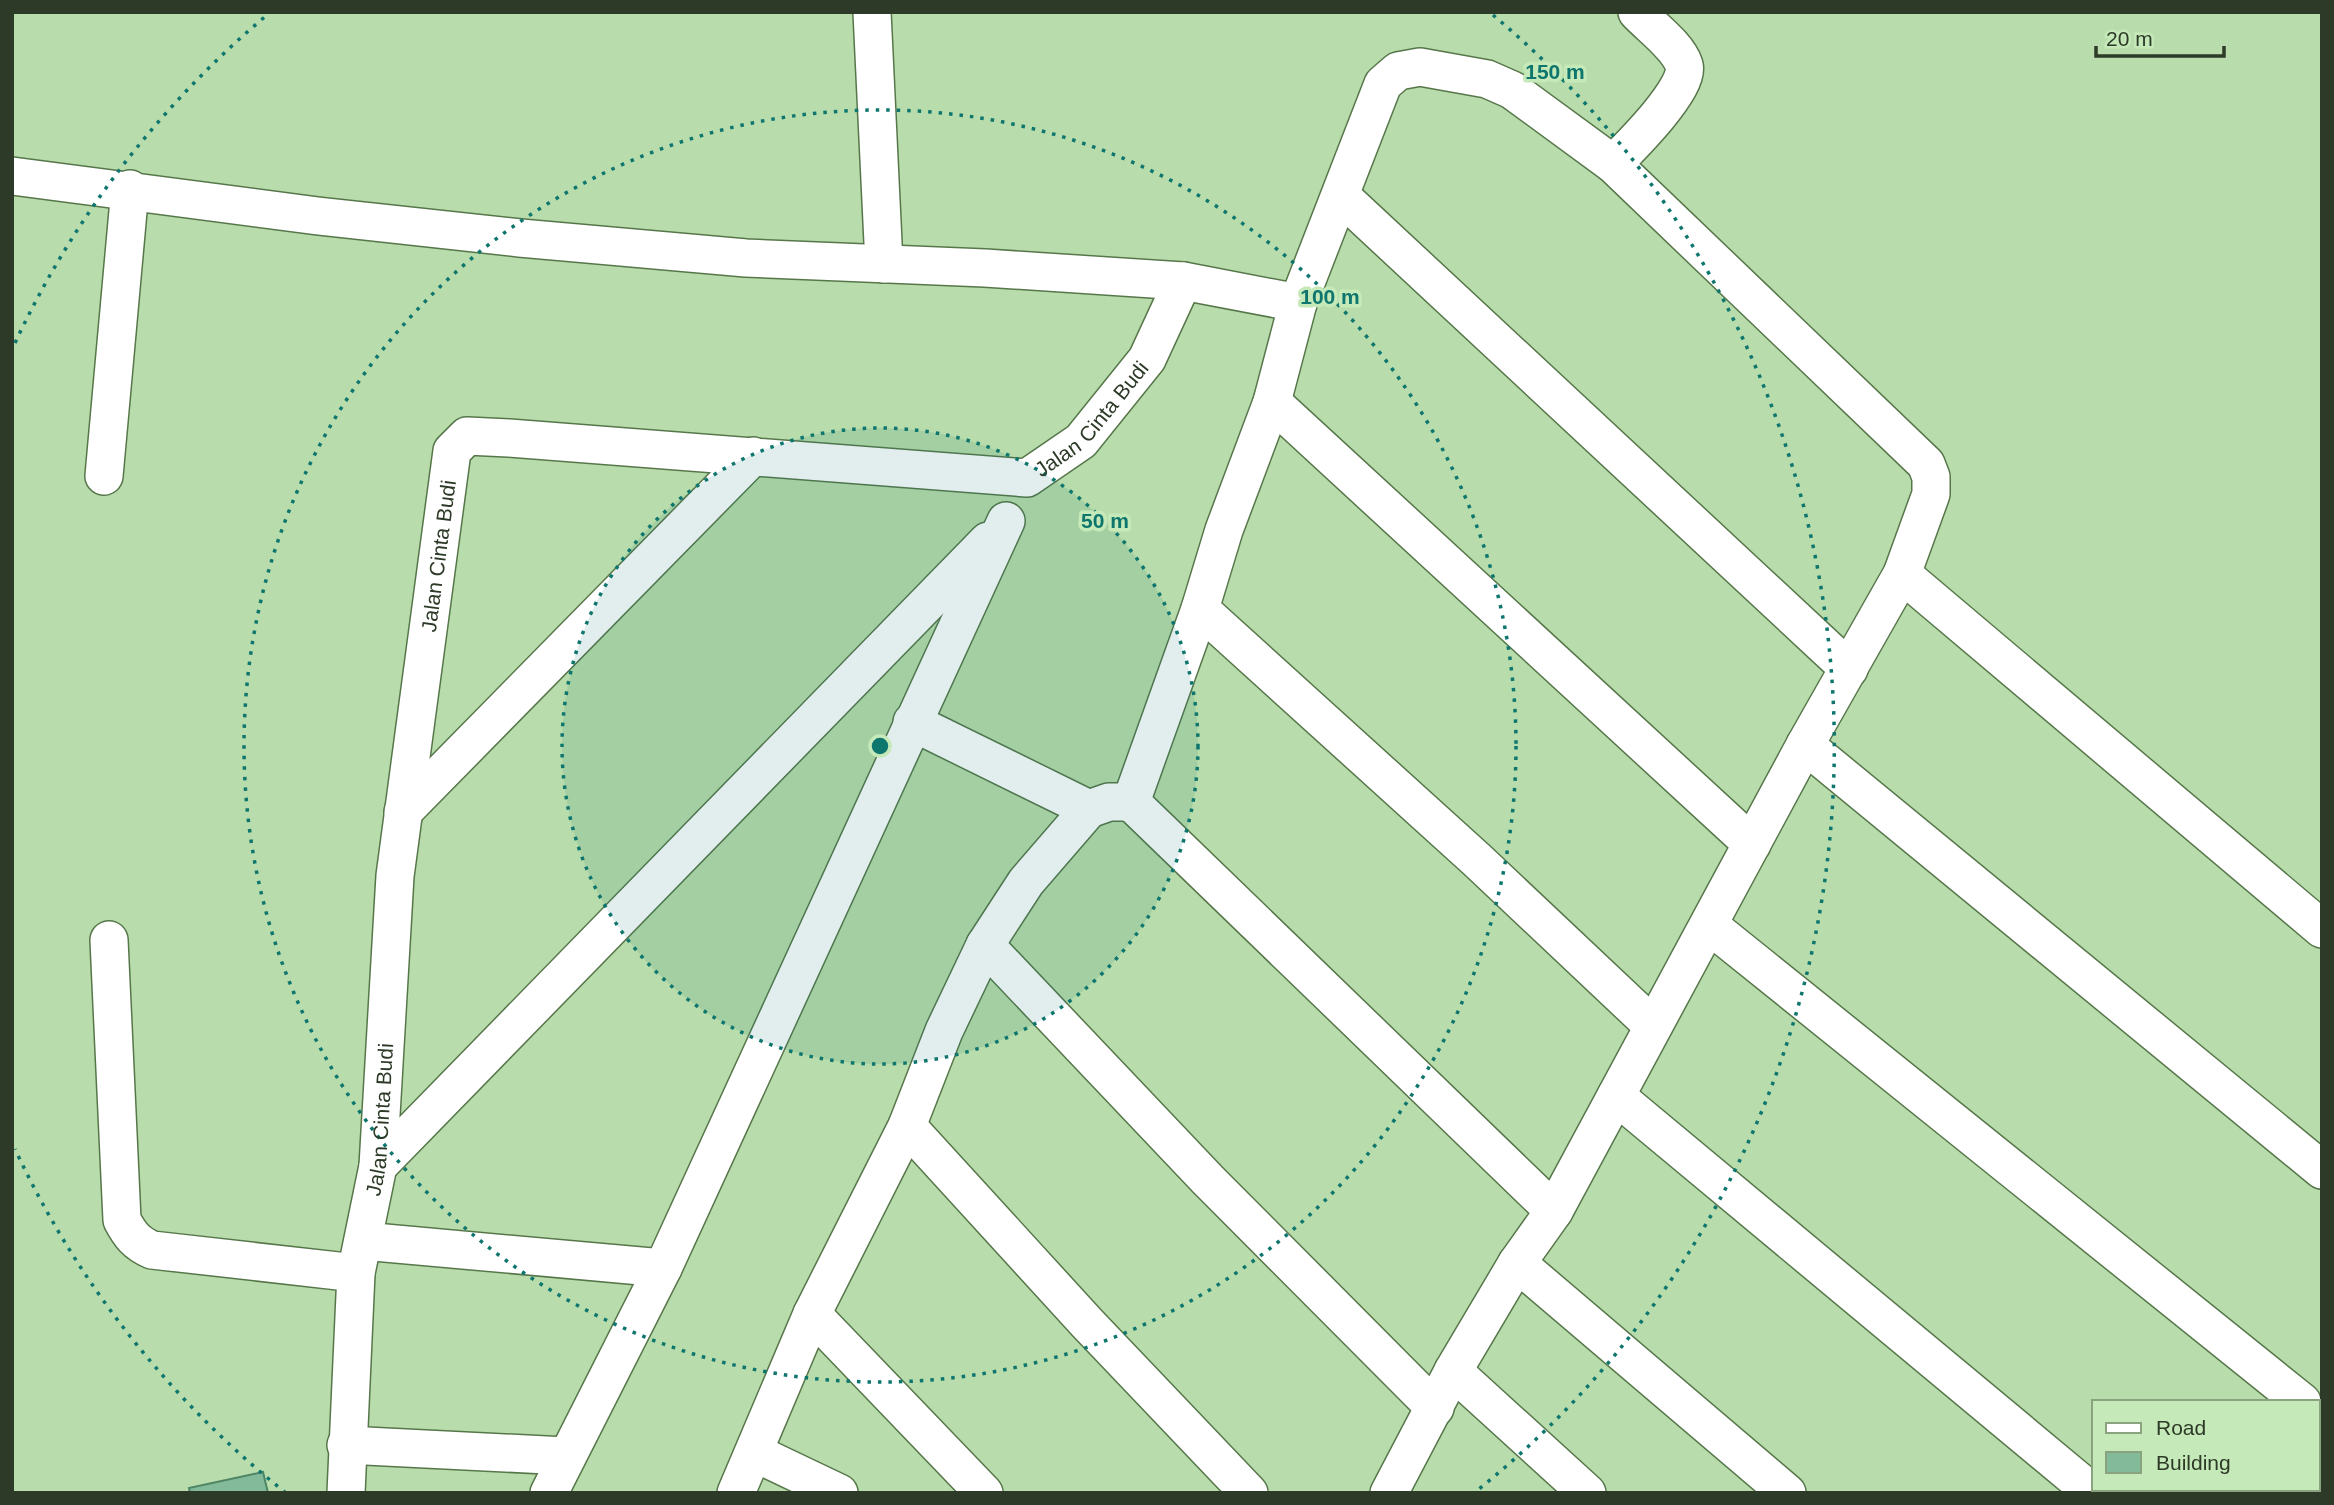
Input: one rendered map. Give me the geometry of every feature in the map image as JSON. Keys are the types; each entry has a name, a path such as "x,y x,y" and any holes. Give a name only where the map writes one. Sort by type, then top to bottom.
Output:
{"street":[{"path":"872,12 884,264"},
{"path":"1613,164 1645,133 1684,77 1683,62 1637,12"},
{"path":"1131,802 1200,609 1224,530 1272,402 1298,303 1382,84 1398,71 1420,67 1487,79 1512,90 1613,164 1926,464 1931,477 1931,494 1902,574 1805,746 1554,1211 1517,1263 1453,1371 1389,1493"},
{"path":"12,176 130,189 318,216 520,238 746,257 1182,281 1298,303"},
{"path":"104,476 130,189"},
{"path":"1341,195 1849,669"},
{"name":"Jalan Cinta Budi","path":"345,1493 359,1257 379,1166 395,876 449,460 458,443 467,436 509,438 1027,478 1081,441 1147,359 1182,281"},
{"path":"1272,402 1752,844"},
{"path":"403,812 753,456"},
{"path":"549,1493 663,1268 912,722 1027,478"},
{"path":"379,1166 1006,522"},
{"path":"1902,574 2322,929"},
{"path":"1200,609 1477,860 1653,1026"},
{"path":"912,722 1089,809"},
{"path":"1805,746 2322,1170"},
{"path":"736,1493 812,1314 907,1126 944,1031 985,945 1026,882 1089,809 1109,802 1131,802 1554,1211"},
{"path":"1709,925 2300,1400"},
{"path":"109,940 122,1220 137,1243 152,1250 663,1268"},
{"path":"985,945 1208,1180 1435,1408"},
{"path":"1616,1096 2093,1493"},
{"path":"907,1126 1087,1323 1249,1493"},
{"path":"1517,1263 1787,1493"},
{"path":"812,1314 984,1493"},
{"path":"1453,1371 1587,1493"},
{"path":"346,1445 566,1456"},
{"path":"755,1453 839,1493"}],"building":[{"path":"263,1472 268,1493 190,1493 189,1488"}]}
